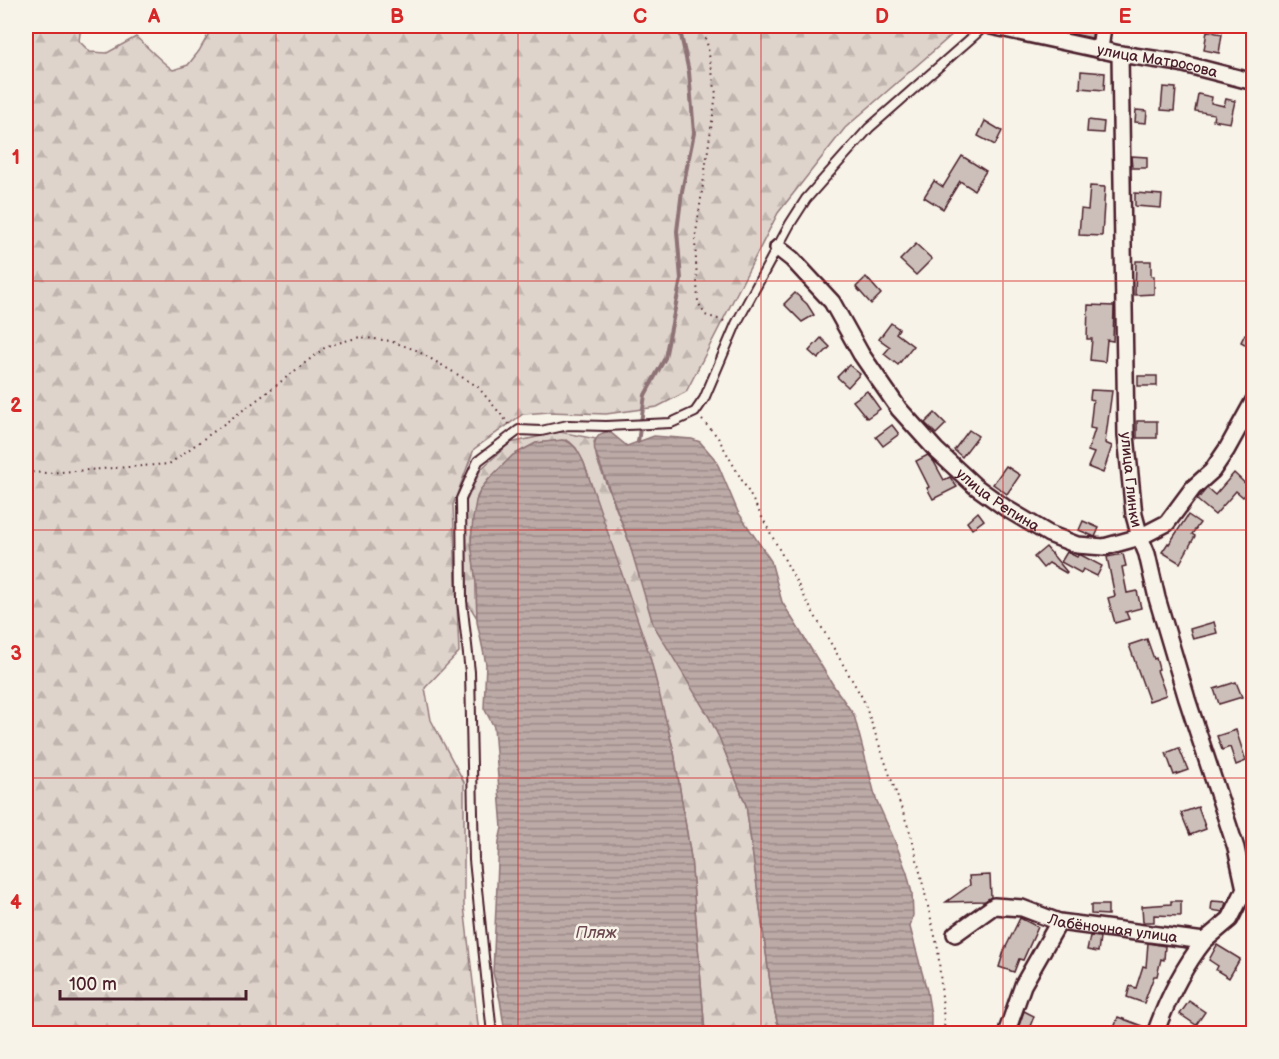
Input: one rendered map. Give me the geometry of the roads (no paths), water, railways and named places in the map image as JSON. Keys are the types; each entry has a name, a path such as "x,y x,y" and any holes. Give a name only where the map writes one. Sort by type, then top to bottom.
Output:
{"street":[{"name":"улица Матросова","path":"991,26 1120,54 1180,63 1254,81"},
{"path":"1100,50 1103,26"},
{"name":"улица Глинки","path":"1120,54 1126,435 1134,515 1148,554 1157,598 1187,699 1249,890"},
{"name":"улица Репина","path":"777,248 792,259 832,302 861,354 899,409 936,450 975,486 1007,509 1049,534 1077,545 1104,547 1140,537 1167,523 1194,488 1212,471 1254,400"},
{"path":"1155,1034 1164,1009 1189,960 1204,941 1230,919 1249,890"},
{"name":"Лабёночная улица","path":"956,934 994,906 1022,908 1059,922 1204,941"},
{"path":"1006,1034 1023,985 1059,922"}],"lane":[{"path":"492,1034 474,860 470,672 462,601 461,499 478,461 519,430 541,431 568,425 671,423 695,412 704,399 736,324 806,199 868,128 986,26"}],"water":[{"path":"607,432 627,446 654,436 692,439 700,442 714,458 738,512 771,561 782,602 854,715 876,799 894,839 912,893 913,915 910,927 927,991 931,1033 781,1033 773,1004 746,805 709,717 653,624 628,539 595,451 596,439"},
{"name":"Пляж","path":"562,440 573,445 584,463 649,653 674,752 691,858 705,1033 505,1033 493,973 499,841 502,828 494,727 484,708 486,664 477,622 476,584 471,542 473,519 481,489 513,455 536,443"}],"waterway":[{"path":"638,442 645,395 665,358 681,279 677,231 682,191 694,133 689,72 679,26"}]}
